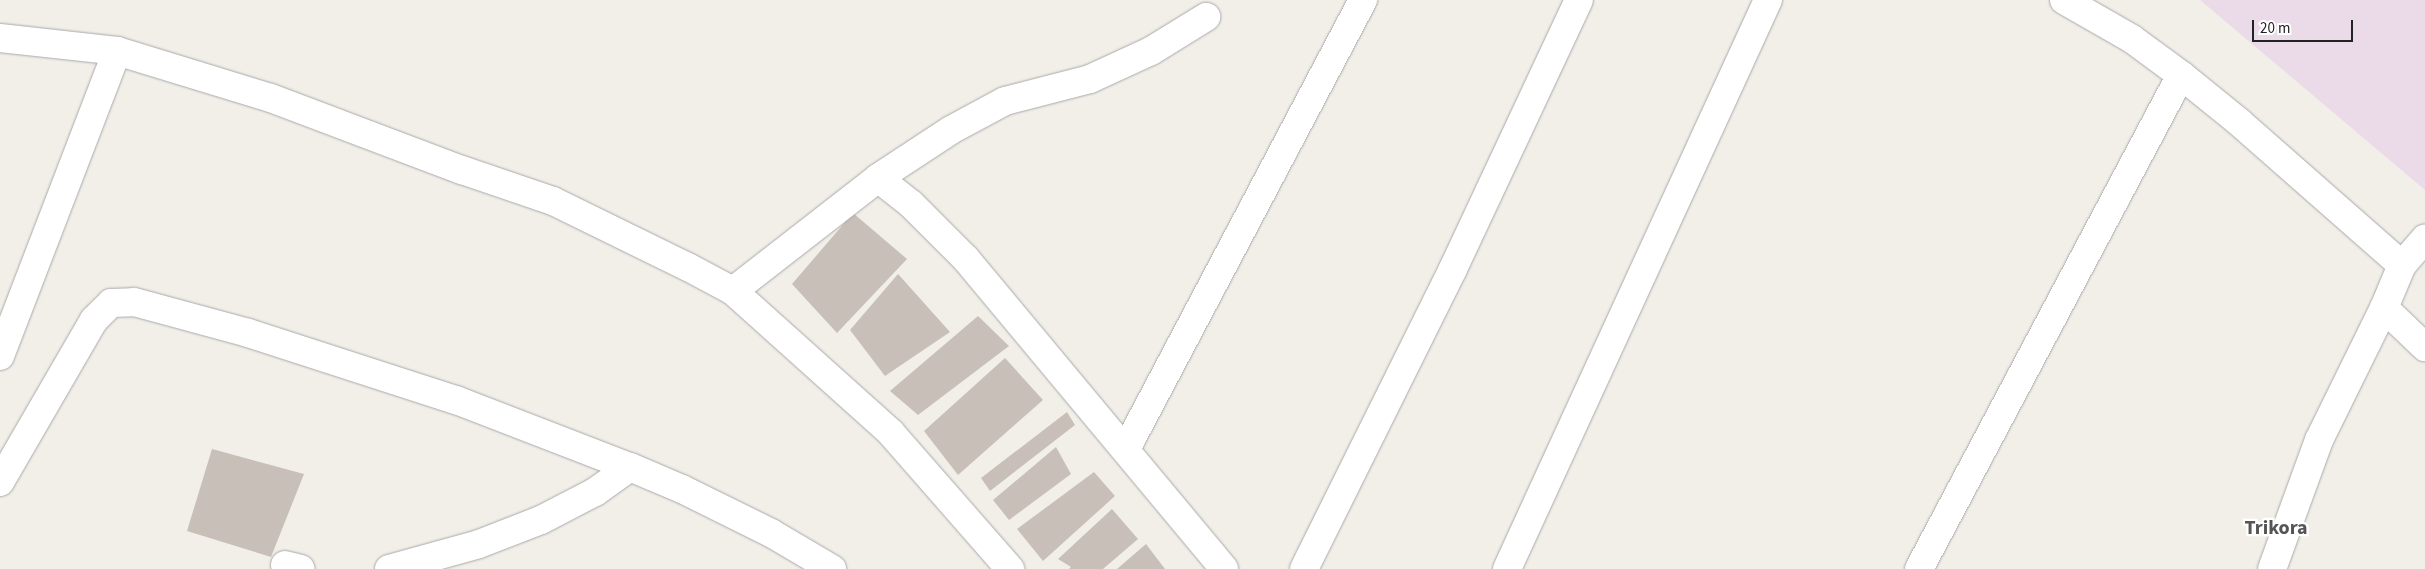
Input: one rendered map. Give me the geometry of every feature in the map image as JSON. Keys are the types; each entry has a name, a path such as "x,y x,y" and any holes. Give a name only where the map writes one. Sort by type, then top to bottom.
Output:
{"street":[{"path":"1126,450 1363,0"},
{"path":"1304,569 1452,271 1579,0"},
{"path":"1507,569 1768,0"},
{"path":"2064,0 2132,39 2181,75 2239,122 2402,264"},
{"path":"733,291 878,178 951,130 1005,101 1090,79 1151,51 1206,16"},
{"path":"0,38 117,51 271,98 462,170 553,201 733,291 891,433 1010,569"},
{"path":"0,356 117,51"},
{"path":"1919,569 2181,75"},
{"path":"878,178 911,204 966,259 1224,569"},
{"path":"2272,569 2319,440 2384,308 2402,264 2425,239"},
{"path":"0,482 94,320 111,303 134,302 248,333 446,397 630,467 682,489 771,533 832,569"},
{"path":"2384,308 2425,347"},
{"path":"390,569 478,544 541,520 595,492 630,467"}],"shaded area":[{"path":"2200,0 2425,0 2425,190"}],"building":[{"path":"853,213 907,259 837,333 792,284"},
{"path":"898,274 950,332 885,376 850,330"},
{"path":"978,316 1009,346 918,415 890,391"},
{"path":"1005,358 1043,400 958,475 924,431"},
{"path":"1067,412 1075,425 990,491 981,478"},
{"path":"1056,447 1071,474 1009,520 993,500"},
{"path":"212,449 304,474 271,557 187,531"},
{"path":"1094,472 1115,496 1043,561 1017,529"},
{"path":"1112,509 1138,539 1103,569 1069,569 1071,567 1058,559"},
{"path":"1146,544 1165,569 1117,569"}],"district":[{"name":"Trikora","path":"2276,528"}]}
